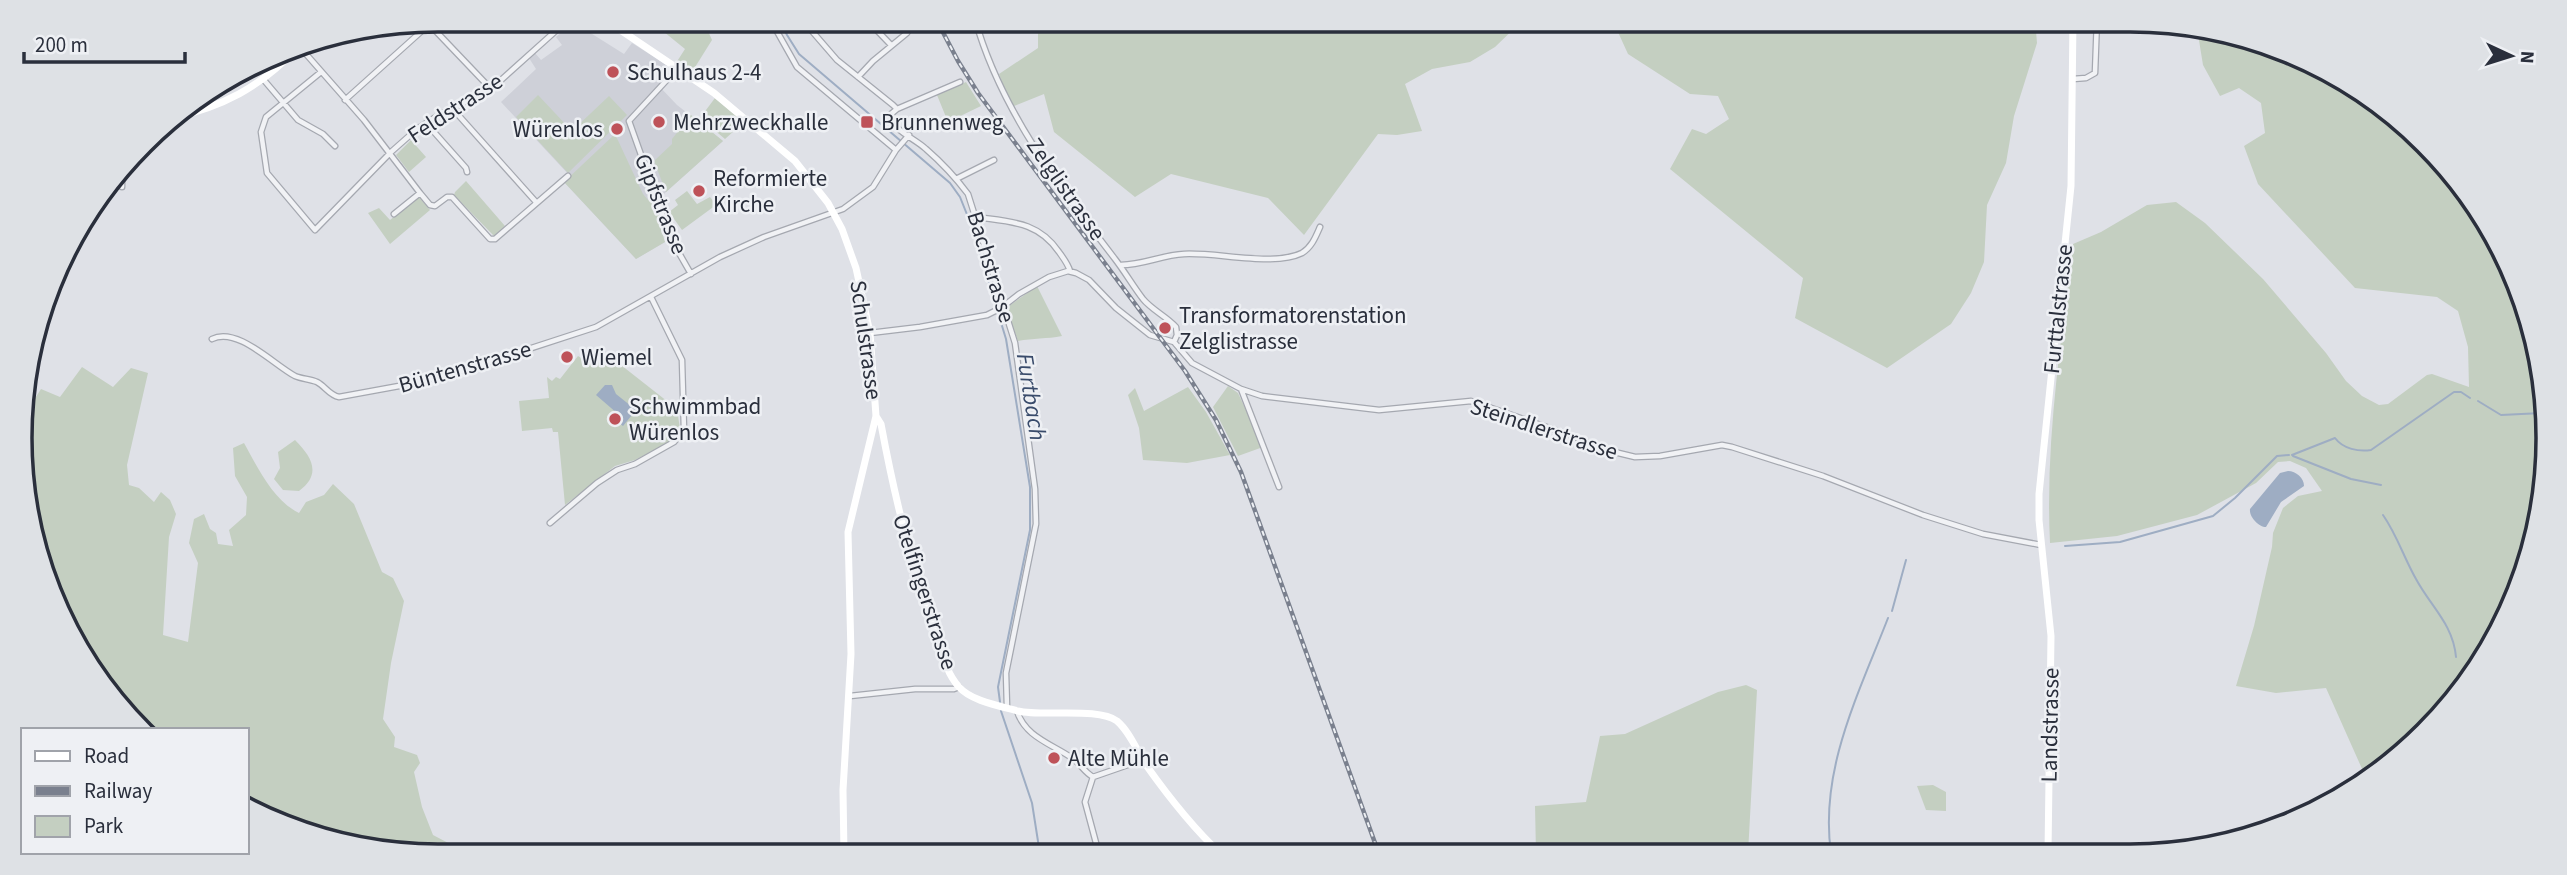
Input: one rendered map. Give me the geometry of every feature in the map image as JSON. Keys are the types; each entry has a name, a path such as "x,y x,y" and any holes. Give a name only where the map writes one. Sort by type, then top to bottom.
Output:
{"street":[{"path":"345,100 421,32"},
{"path":"441,32 491,89"},
{"name":"Feldstrasse","path":"283,103 263,121 261,132 265,144 266,168 271,179 315,230 391,152 426,123 491,89 555,32"},
{"name":"Schulstrasse","path":"623,32 714,93 794,161 814,183 834,213 856,268 870,333 876,416 848,532 851,646 843,790 844,844"},
{"path":"777,32 797,66 898,148"},
{"path":"812,32 825,49 897,109 960,82"},
{"path":"878,32 891,45"},
{"path":"858,77 907,32"},
{"name":"Zelglistrasse","path":"979,32 1003,95 1066,194 1145,301 1176,327 1174,342"},
{"name":"Furttalstrasse","path":"2048,598 2039,507 2041,457 2071,186 2073,32"},
{"path":"2073,79 2086,78 2095,73 2097,32"},
{"path":"306,54 391,152 430,205 435,206 447,197 452,197 490,239 495,239 568,176"},
{"path":"194,113 215,107 263,79 281,62"},
{"name":"Gipfstrasse","path":"677,68 629,121 671,239 691,274"},
{"path":"283,103 321,72"},
{"path":"263,79 298,120 323,134 335,146"},
{"path":"452,108 536,202"},
{"name":"Bachstrasse","path":"897,109 891,114 891,121 926,149 968,194 1015,344 1036,502 1032,547 1006,673 1002,706"},
{"path":"426,123 466,167 467,173"},
{"path":"834,213 873,187 908,137"},
{"path":"956,179 993,160"},
{"path":"122,182 122,187"},
{"path":"394,214 420,193"},
{"name":"Büntenstrasse","path":"212,339 218,335 237,340 296,376 319,383 332,396 346,397 455,373 590,330 758,240 834,213"},
{"path":"976,217 1018,222 1032,227 1053,244 1070,271 1089,280 1116,308 1150,335 1174,342"},
{"path":"1120,265 1134,265 1185,254 1263,258 1290,256 1303,252 1314,242 1320,227"},
{"path":"1128,277 1134,265"},
{"path":"870,333 937,324 994,312 1049,276 1070,271"},
{"path":"550,523 597,483 617,470 635,464 674,443 682,435 682,360 651,297"},
{"name":"Steindlerstrasse","path":"1174,342 1192,363 1241,389 1262,396 1379,410 1471,401 1605,450 1635,457 1660,456 1721,445 1823,477 1923,515 1983,534 2042,545"},
{"path":"1241,389 1279,487"},
{"name":"Otelfingerstrasse","path":"876,416 881,424 897,508 912,564 945,661 959,687 971,696 1017,710 1109,716 1123,727 1143,760 1211,844"},
{"name":"Landstrasse","path":"2048,598 2051,636 2048,844"},
{"path":"850,696 959,687"},
{"path":"1017,710 1017,715 1030,731 1075,760 1083,771 1093,778"},
{"path":"1096,844 1085,802 1093,778 1096,774 1118,770 1143,760"}],"shaded area":[{"name":"Würenlos","path":"562,32 589,32 624,54 632,43 673,69 659,86 677,105 723,141 656,201 663,221 659,223 665,242 636,259 564,182 570,176 501,102 536,69 529,58 535,53 541,60 562,45 556,37"}],"green space":[{"path":"664,32 708,32 712,40 692,72 676,63 685,49"},
{"path":"1038,32 1511,32 1495,47 1470,62 1432,69 1405,84 1422,131 1397,135 1378,134 1304,235 1268,198 1171,174 1135,197 1054,132 1044,94 1014,106 999,74 1038,48"},
{"path":"1618,32 2036,32 2037,43 2014,116 2006,163 1987,205 1984,262 1971,293 1951,324 1887,368 1795,318 1803,278 1670,169 1692,129 1706,134 1729,119 1718,96 1690,94 1628,54"},
{"path":"2199,37 2235,45 2285,62 2355,100 2377,115 2417,150 2452,190 2494,258 2514,307 2528,358 2535,411 2535,464 2522,543 2505,593 2481,640 2452,685 2417,725 2363,770 2326,688 2276,693 2236,686 2254,626 2273,533 2283,508 2298,496 2322,491 2306,468 2290,461 2278,462 2256,483 2197,515 2117,536 2050,543 2052,431 2073,244 2101,232 2147,205 2176,202 2205,223 2263,279 2326,353 2346,381 2362,396 2379,405 2388,404 2432,374 2469,387 2468,347 2458,311 2437,297 2355,288 2258,184 2244,146 2265,133 2261,103 2239,88 2220,96 2203,65"},
{"path":"966,82 981,106 948,122 937,95"},
{"path":"538,95 573,130 609,96 627,115 568,173 516,117"},
{"path":"715,98 744,122 725,139 700,118"},
{"path":"691,115 723,141 666,192 654,161 672,144 672,139"},
{"path":"615,134 643,194 648,200 655,197 663,221 659,223 665,242 636,259 564,182"},
{"path":"411,140 426,157 409,172 396,155"},
{"path":"466,181 505,226 494,236 454,195"},
{"path":"687,191 697,204 710,197 716,205 682,230 669,212 678,205 675,200"},
{"path":"419,197 430,210 390,244 368,213 379,208 390,220"},
{"path":"1037,286 1062,336 1018,341 1006,308"},
{"name":"Schwimmbad Würenlos","path":"598,347 677,409 680,429 673,440 635,460 615,466 565,505 558,432 553,432 552,428 522,431 519,401 549,398 547,377 552,381 556,377 560,379 578,356 586,361"},
{"path":"82,367 113,387 131,368 148,373 127,465 129,485 139,488 154,502 161,492 170,500 176,514 169,537 163,635 188,642 198,563 189,543 194,519 204,514 210,529 216,533 218,544 233,546 229,530 246,515 247,497 235,476 233,448 244,443 274,492 299,513 306,502 324,495 333,484 354,504 382,572 393,578 404,601 383,719 395,737 394,747 417,755 420,763 414,772 422,807 433,835 450,844 411,843 358,836 282,813 248,797 248,728 153,728 132,705 100,663 73,617 45,543 32,464 32,411 33,401 41,389 60,397"},
{"path":"1228,386 1238,393 1263,447 1238,456 1213,407"},
{"path":"1188,387 1206,412 1230,455 1187,463 1143,460 1139,428 1128,395 1135,388 1144,411"},
{"path":"295,440 310,459 312,472 306,485 299,491 283,490 274,479 280,468 278,452"},
{"path":"1746,685 1757,690 1748,844 1536,844 1535,806 1586,802 1600,736 1625,734 1718,692"},
{"path":"1933,785 1946,792 1946,811 1926,810 1917,786"}],"water":[{"path":"605,385 612,385 616,394 636,410 623,426 614,419 618,414 596,395"},
{"path":"2288,471 2299,476 2304,486 2281,502 2266,527 2260,525 2253,518 2250,509 2280,473"}],"waterway":[{"name":"Furtbach","path":"786,32 799,54 950,183 960,197 972,227 1006,339 1030,487 1030,530 998,687 1000,702"},
{"path":"2292,455 2335,438 2352,449 2371,450 2454,392 2461,392 2470,398"},
{"path":"2478,401 2501,415 2535,413"},
{"path":"2065,546 2120,542 2213,516 2277,456 2289,455"},
{"path":"2293,456 2351,479 2381,485"},
{"path":"2383,515 2416,579 2446,625 2456,657"},
{"path":"1892,611 1906,560"},
{"path":"1830,844 1831,792 1836,762 1854,703 1888,618"},
{"name":"Furtbach","path":"1001,711 1032,803 1038,844"}],"railway":[{"path":"943,32 978,93 1185,371 1216,420 1241,472 1375,844"}],"place":[{"name":"Schulhaus 2-4","path":"613,72"},
{"name":"Mehrzweckhalle","path":"659,122"},
{"name":"Brunnenweg","path":"867,122"},
{"name":"Würenlos","path":"617,129"},
{"name":"Reformierte Kirche","path":"699,191"},
{"name":"Transformatorenstation Zelglistrasse","path":"1165,328"},
{"name":"Wiemel","path":"567,357"},
{"name":"Schwimmbad Würenlos","path":"615,419"},
{"name":"Alte Mühle","path":"1054,758"}]}
